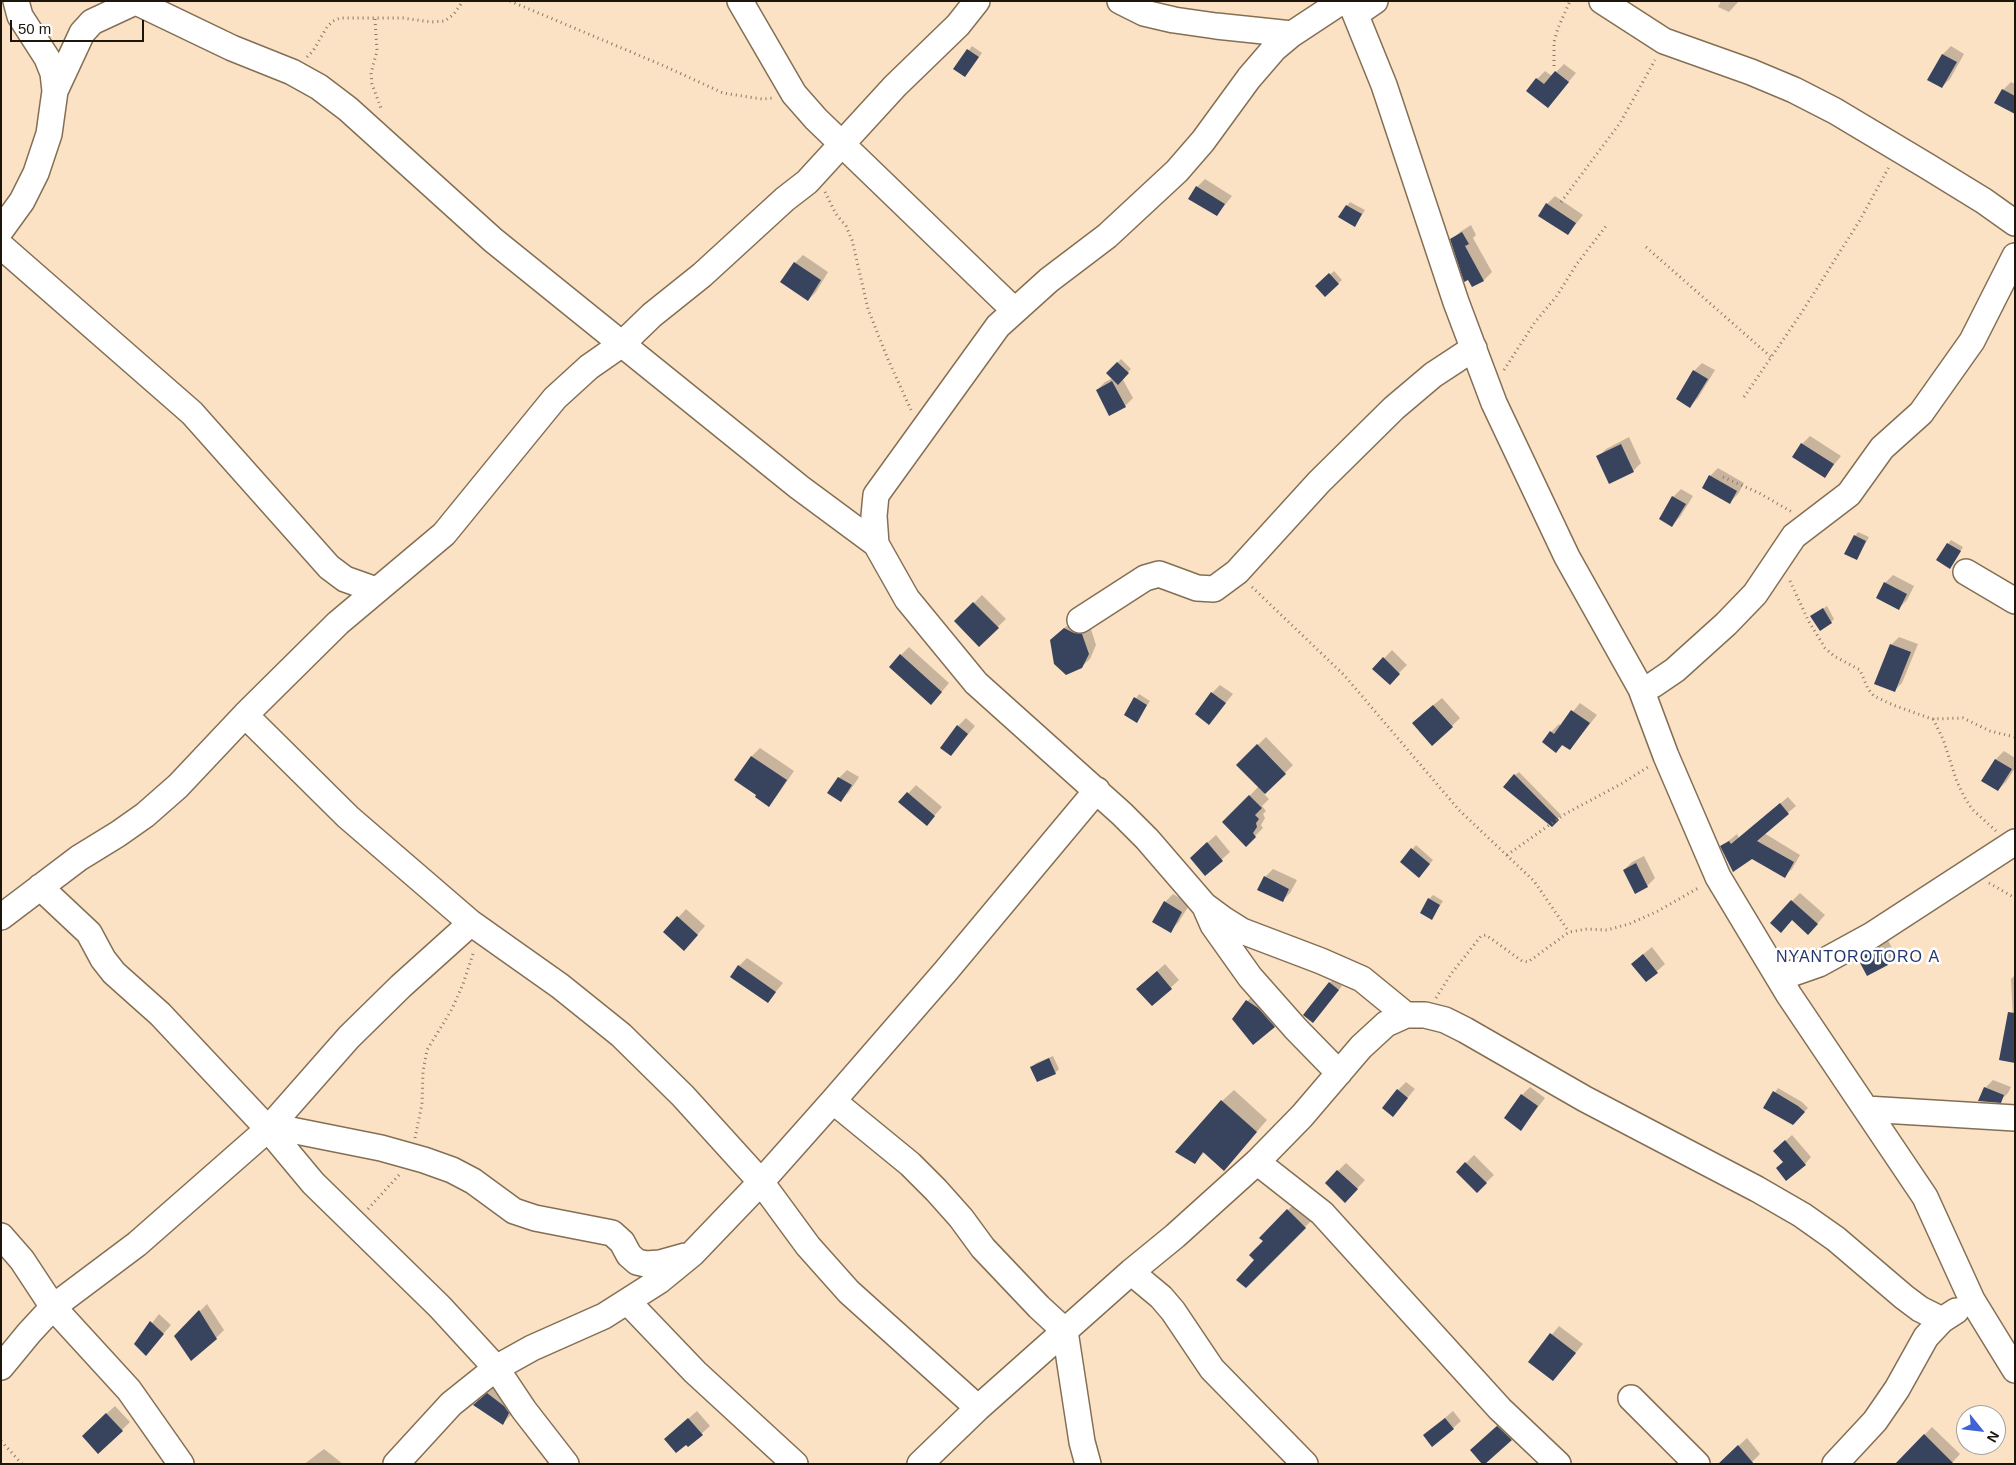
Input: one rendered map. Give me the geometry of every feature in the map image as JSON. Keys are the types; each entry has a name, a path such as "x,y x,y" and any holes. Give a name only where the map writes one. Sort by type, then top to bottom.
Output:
{"street":[{"path":"55,91 82,33 92,22 134,1 232,48 292,72 320,87 348,109 493,240 799,487 876,544 907,599 976,683 1097,790 1147,839 1204,905 1222,919 1242,931 1362,979 1416,1015 1445,1020 1486,1041 1585,1099 1757,1189 1787,1206 1836,1239 1920,1309 1942,1320"},
{"path":"740,1 794,94 816,119 1014,310"},
{"path":"1,917 79,858 145,815 178,786 245,715 338,623 444,534 555,398 588,367 622,344 652,315 702,275 785,199 807,182 895,86 958,25 977,1"},
{"path":"1120,1 1144,13 1174,20 1292,34"},
{"path":"1602,1 1664,41 1751,72 1794,90 1899,149 1984,201 2015,223"},
{"path":"1,230 22,201 36,173 49,134 55,91 53,72 47,58 20,16 17,2"},
{"path":"876,544 874,516 876,495 983,345 1014,310 1049,280 1107,236 1177,171 1274,49 1292,34 1356,4 1490,392 1567,557 1641,689 1666,756 1718,877 1779,978 1925,1197 1972,1300 2015,1370"},
{"path":"1,246 192,413 328,567 345,579 376,590"},
{"path":"1641,689 1653,685 1676,670 1708,643 1754,594 1794,536 1848,494 1882,448 1910,425 1972,341 2015,256"},
{"path":"1080,620 1145,578 1159,574 1197,588 1214,589 1237,572 1319,482 1394,408 1433,375 1474,348"},
{"path":"1966,572 2015,601"},
{"path":"245,715 348,817 477,927 560,986 621,1035 683,1096 761,1182 808,1246 849,1292 978,1408"},
{"path":"396,1464 450,1404 496,1368 532,1348 604,1316 659,1281 692,1254 761,1182 945,972 1097,790"},
{"path":"1779,978 1820,964 1872,936 2012,844"},
{"path":"40,887 89,933 103,959 114,973 160,1014 270,1128 313,1183 440,1307 496,1368 524,1410 566,1464"},
{"path":"1204,905 1212,925 1250,977 1296,1029 1339,1073"},
{"path":"1,1367 29,1332 53,1307 137,1244 270,1128 349,1037 401,986 477,927"},
{"path":"920,1464 978,1408 1257,1162 1302,1116 1361,1047 1386,1024 1416,1015"},
{"path":"832,1101 910,1164 962,1218 983,1248 1033,1301 1065,1331 1088,1464"},
{"path":"1866,1109 2015,1118"},
{"path":"270,1128 381,1148 452,1170 472,1181 514,1211 535,1218 612,1233 622,1242 629,1255 637,1262 660,1263 692,1254"},
{"path":"1257,1162 1322,1212 1500,1409 1558,1464"},
{"path":"1,1236 22,1260 53,1307 129,1390 181,1464"},
{"path":"1131,1272 1161,1297 1173,1311 1212,1369 1305,1464"},
{"path":"1835,1464 1875,1421 1897,1390 1926,1337 1942,1320 1972,1300"},
{"path":"628,1302 695,1372 795,1464"},
{"path":"1631,1398 1697,1464"}],"path":[{"path":"292,72 313,51 333,20 340,18 403,18 431,22 445,21 454,14 462,1"},
{"path":"510,1 662,65 723,93 762,99 794,94"},
{"path":"1554,66 1554,42 1570,1"},
{"path":"375,19 378,51 372,73 372,84 384,116"},
{"path":"1561,202 1620,122 1643,84 1664,41"},
{"path":"1744,397 1802,312 1860,220 1899,149"},
{"path":"825,164 822,181 823,189 836,214 846,226 852,240 868,309 887,357 921,432"},
{"path":"1490,392 1535,322 1556,297 1576,265 1606,226"},
{"path":"1646,247 1771,357"},
{"path":"1722,477 1759,493 1810,522"},
{"path":"1779,557 1808,620 1825,648 1834,656 1860,670 1868,689 1874,696 1893,705 1932,718 1963,718 1990,731 2015,737"},
{"path":"1237,572 1344,675 1459,810 1534,881 1569,932"},
{"path":"1932,718 1943,739 1957,782 1965,798 1972,808 2012,844"},
{"path":"1507,855 1565,814 1621,784 1666,756"},
{"path":"1416,1015 1481,936 1486,935 1522,961 1528,962 1569,932 1587,929 1607,930 1629,924 1658,911 1718,877"},
{"path":"354,1225 396,1179 411,1156 422,1104 423,1071 427,1050 456,1000 477,927"},
{"path":"1,1442 22,1464"}],"building":[{"path":"967,49 979,57 965,77 953,69"},
{"path":"1942,54 1957,62 1942,88 1927,80"},
{"path":"1555,71 1569,82 1548,108 1526,91 1536,78 1544,84"},
{"path":"2002,89 2015,96 2015,114 1994,103"},
{"path":"1196,186 1225,204 1217,216 1188,199"},
{"path":"1546,203 1576,223 1568,235 1538,216"},
{"path":"1346,205 1362,214 1355,227 1338,217"},
{"path":"1462,232 1469,244 1465,246 1484,281 1472,287 1468,280 1464,282 1450,239"},
{"path":"794,262 821,280 808,301 780,282"},
{"path":"1329,273 1339,284 1325,297 1315,286"},
{"path":"1117,362 1129,373 1118,385 1106,373"},
{"path":"1693,370 1708,379 1690,408 1676,399"},
{"path":"1112,381 1126,407 1109,416 1096,390"},
{"path":"1801,443 1834,464 1825,478 1792,457"},
{"path":"1621,444 1634,472 1609,484 1596,456"},
{"path":"1709,475 1737,491 1730,504 1702,488"},
{"path":"1672,496 1686,504 1672,527 1659,519"},
{"path":"1854,535 1866,541 1857,560 1844,554"},
{"path":"1947,543 1961,551 1950,569 1936,560"},
{"path":"1884,582 1907,594 1899,610 1876,598"},
{"path":"973,602 999,628 979,647 954,621"},
{"path":"1823,608 1832,623 1820,631 1810,616"},
{"path":"1064,628 1074,633 1082,634 1089,654 1082,668 1066,675 1054,664 1050,640"},
{"path":"1890,644 1911,652 1895,692 1874,684"},
{"path":"900,654 942,692 931,705 889,667"},
{"path":"1383,657 1400,674 1390,685 1372,669"},
{"path":"1211,692 1226,703 1209,725 1195,714"},
{"path":"1134,697 1147,705 1137,723 1124,715"},
{"path":"1433,705 1453,727 1432,746 1412,723"},
{"path":"1571,710 1590,723 1570,750 1562,745 1556,753 1542,742 1550,731 1554,734"},
{"path":"957,725 968,734 951,756 940,748"},
{"path":"1257,744 1286,774 1265,794 1236,765"},
{"path":"751,756 787,780 769,807 755,797 756,795 734,780"},
{"path":"1995,759 2012,769 1998,791 1981,781"},
{"path":"1514,774 1559,820 1552,827 1503,787"},
{"path":"838,777 852,785 841,802 827,793"},
{"path":"907,792 935,816 927,826 898,802"},
{"path":"1249,795 1262,808 1255,815 1259,819 1253,833 1256,837 1246,847 1222,822"},
{"path":"1780,803 1789,814 1757,841 1794,862 1785,878 1752,859 1733,872 1720,846 1729,841 1731,844"},
{"path":"1207,842 1223,861 1205,876 1190,858"},
{"path":"1411,848 1430,864 1419,878 1400,862"},
{"path":"1636,863 1648,887 1635,894 1623,870"},
{"path":"1264,876 1289,889 1283,902 1257,890"},
{"path":"1428,898 1440,905 1432,920 1420,913"},
{"path":"1791,900 1818,924 1808,935 1792,920 1781,933 1770,923"},
{"path":"1164,901 1182,912 1171,933 1152,922"},
{"path":"677,916 698,935 684,951 663,932"},
{"path":"1880,947 1888,965 1867,976 1858,959"},
{"path":"1643,954 1658,973 1646,982 1631,964"},
{"path":"738,965 776,992 768,1003 730,977"},
{"path":"1157,971 1172,989 1152,1006 1136,989"},
{"path":"1329,982 1339,990 1313,1023 1303,1015"},
{"path":"1246,1000 1258,1008 1275,1027 1253,1045 1232,1019"},
{"path":"2008,1012 2015,1013 2015,1063 1999,1060"},
{"path":"1049,1058 1056,1074 1037,1082 1030,1067"},
{"path":"1984,1087 2004,1095 2001,1103 1978,1101"},
{"path":"1397,1089 1408,1098 1393,1117 1382,1108"},
{"path":"1773,1091 1805,1112 1793,1125 1763,1108"},
{"path":"1521,1094 1538,1106 1521,1131 1504,1118"},
{"path":"1221,1100 1257,1132 1224,1171 1203,1152 1195,1164 1175,1152"},
{"path":"1785,1140 1806,1165 1786,1181 1776,1168 1783,1162 1773,1151"},
{"path":"1465,1162 1487,1183 1477,1193 1456,1172"},
{"path":"1337,1170 1358,1189 1345,1203 1325,1183"},
{"path":"1287,1209 1306,1228 1246,1288 1236,1280 1254,1260 1249,1255 1263,1241 1259,1238"},
{"path":"199,1310 217,1339 191,1361 174,1336"},
{"path":"150,1321 164,1334 146,1356 134,1344"},
{"path":"1550,1333 1576,1353 1553,1381 1528,1362"},
{"path":"487,1393 504,1406 509,1413 503,1425 473,1405"},
{"path":"106,1413 123,1431 98,1454 82,1436"},
{"path":"688,1418 703,1435 688,1447 686,1445 676,1453 664,1439"},
{"path":"1445,1418 1454,1429 1432,1447 1423,1435"},
{"path":"1497,1426 1512,1440 1485,1464 1482,1464 1470,1450"},
{"path":"1924,1434 1954,1464 1895,1464"},
{"path":"1738,1445 1754,1464 1718,1464"}],"district":[{"name":"NYANTOROTORO A","path":"1858,958"}]}
